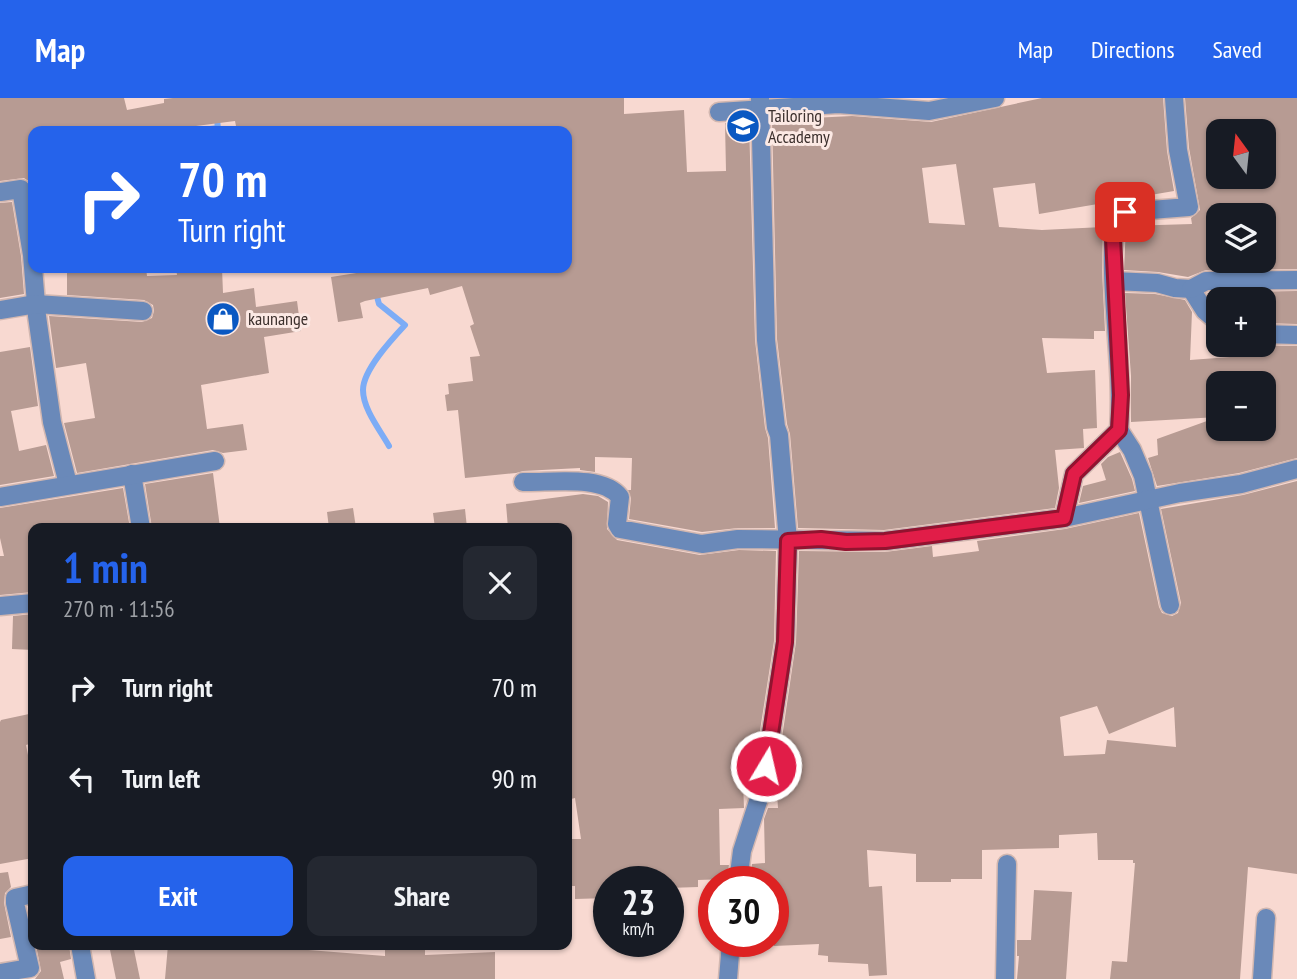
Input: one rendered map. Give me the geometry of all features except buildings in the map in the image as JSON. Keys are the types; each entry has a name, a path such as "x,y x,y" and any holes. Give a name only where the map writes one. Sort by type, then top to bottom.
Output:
{"street":[{"path":"719,112 760,103 838,104 929,111 995,98"},
{"path":"1170,605 1143,476 1132,450 1119,430 1121,395 1113,238 1115,217 1125,212 1189,207 1178,150 1174,98"},
{"path":"740,866 742,851 763,786 778,691 785,642 788,541 779,435 766,340 760,103"},
{"path":"0,192 22,190 28,229"},
{"path":"33,273 52,422 68,484"},
{"path":"1114,281 1157,283 1191,289 1206,281 1297,279"},
{"path":"1191,289 1206,312"},
{"path":"0,310 36,304 143,311"},
{"path":"1276,334 1297,335"},
{"path":"1064,518 1074,474 1119,430"},
{"path":"0,497 215,461"},
{"path":"523,482 587,482 615,491 621,498 617,524 626,532 702,544 738,539 821,539 846,542 885,541 1064,518 1241,484 1297,469"},
{"path":"132,474 140,523"},
{"path":"0,606 28,603"},
{"path":"1005,979 1007,864"},
{"path":"0,973 30,968 15,903 15,898 28,895"},
{"path":"1262,979 1266,918"},
{"path":"81,950 86,979"},
{"path":"728,979 730,957"}],"waterway":[{"path":"217,117 218,126"},
{"path":"376,293 379,304 405,325 373,364 364,382 364,397 369,412 389,446"}],"place":[{"name":"Tailoring Accademy","path":"743,126"},
{"name":"kaunange","path":"223,319"}],"route":[{"path":"766,766 785,642 788,541 885,541 1064,518 1074,474 1119,430 1121,395 1113,238 1115,217 1125,212"}]}
